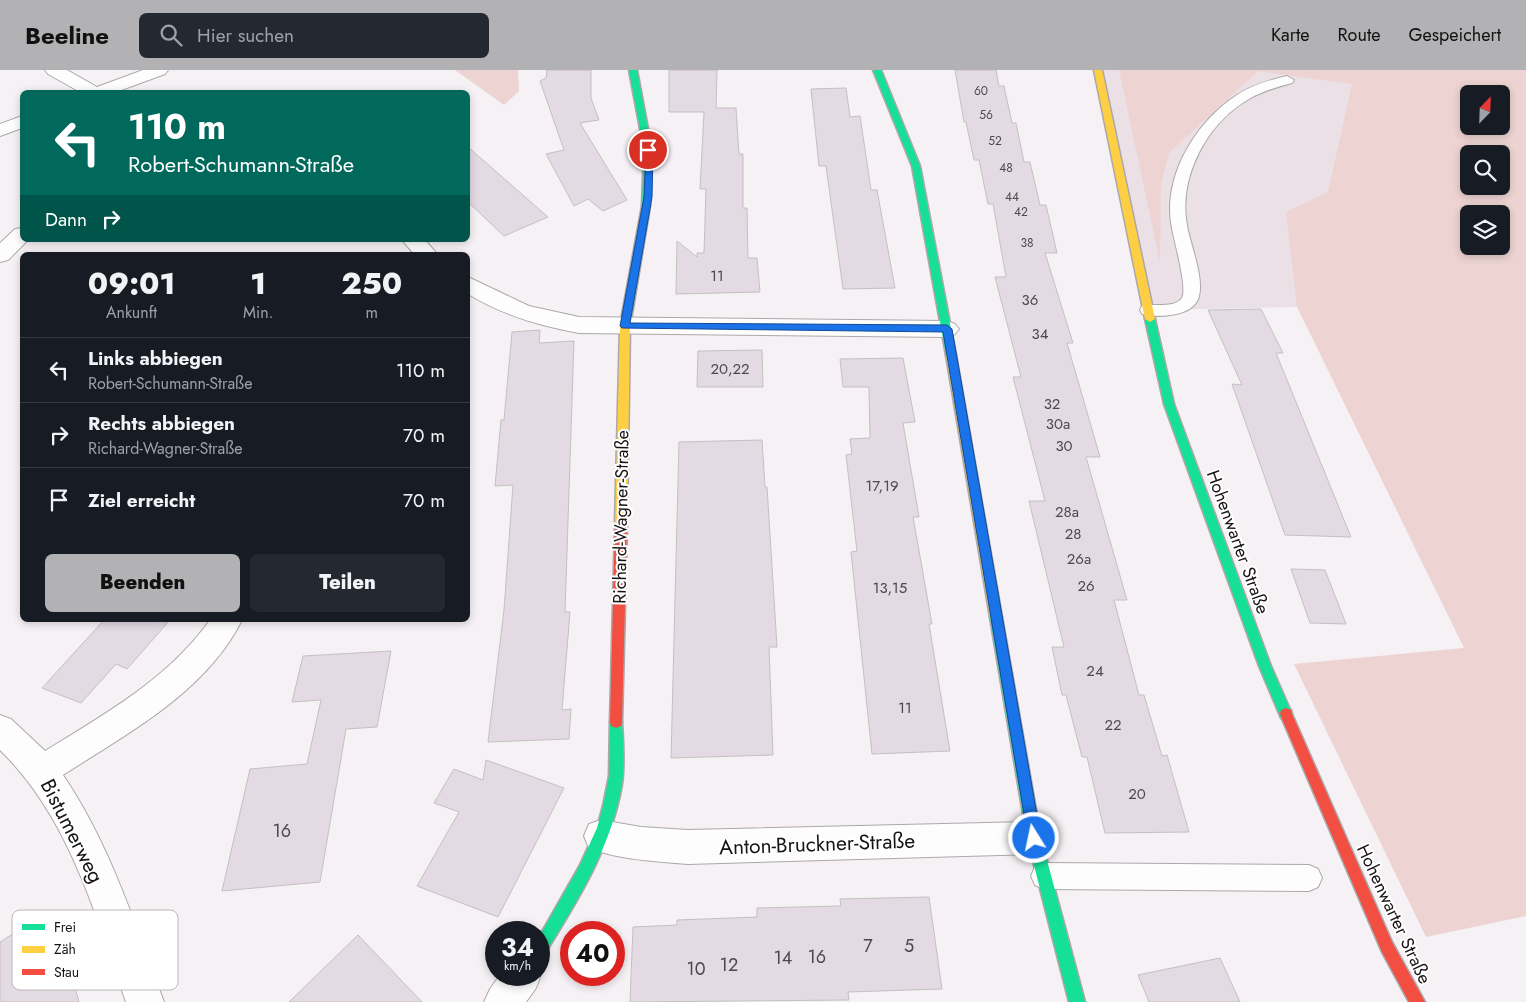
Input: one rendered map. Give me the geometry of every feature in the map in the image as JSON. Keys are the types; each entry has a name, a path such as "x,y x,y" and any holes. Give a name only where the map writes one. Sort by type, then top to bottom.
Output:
{"street":[{"path":"54,70 89,90"},
{"path":"106,90 159,70"},
{"name":"Richard-Wagner-Straße","path":"550,932 570,898 601,836 611,806 615,782 625,326 648,197 648,150 633,70"},
{"path":"877,70 916,166 947,329 1034,838 1077,1002"},
{"name":"Hohenwarter Straße","path":"1098,70 1169,404 1265,666 1387,947 1417,1002"},
{"path":"0,130 20,123"},
{"path":"0,255 20,236"},
{"path":"470,285 509,308 541,318 579,325 947,329"},
{"path":"42,771 168,688 197,660 218,635 226,622"},
{"name":"Bistumerweg","path":"0,729 42,771 66,811 99,880 110,910"},
{"name":"Anton-Bruckner-Straße","path":"601,836 641,844 688,847 1034,838"},
{"path":"503,1002 515,986"},
{"name":"Bistumerweg","path":"140,990 145,1002"}],"lane":[{"path":"1148,310 1173,310 1182,306 1190,299 1193,289 1181,240 1178,199 1182,178 1195,146 1215,121 1239,101 1267,84 1287,80"},
{"path":"1044,876 1309,878"}],"shaded area":[{"path":"455,70 518,70 519,91 504,105"},
{"path":"1098,70 1526,70 1510,162 1510,145 1460,145 1460,195 1504,195 1503,205 1460,205 1460,235 1297,307 1148,310"},
{"path":"1119,70 1526,70 1526,916 1426,937 1294,664 1464,648 1297,307 1286,212 1328,192 1352,84 1258,71 1169,153 1161,185 1160,262"}],"building":[{"path":"547,70 591,70 591,98 599,120 580,123 627,200 603,211 588,199 574,206 546,154 564,150 540,81 546,78"},
{"path":"669,70 717,70 716,108 736,108 739,154 743,154 743,208 747,208 748,258 757,258 760,292 676,294 677,241 697,257 697,253 704,253 706,189 700,189 704,112 669,112"},
{"path":"955,70 996,70 999,86 1004,86 1012,123 1016,123 1024,162 1030,162 1040,205 1046,205 1057,253 1045,253 1073,343 1067,343 1100,457 1086,457 1127,600 1114,600 1139,695 1144,695 1162,756 1167,755 1189,832 1105,833 1087,757 1082,757 1066,695 1062,695 1052,647 1064,647 1029,501 1045,501 1013,377 1021,377 995,277 1006,277 993,204 988,204 979,160 974,160 966,122 964,122"},
{"path":"846,88 850,117 860,116 871,190 877,190 895,288 843,289 826,166 819,166 811,89"},
{"path":"470,149 548,217 504,236 470,204"},
{"path":"1261,309 1283,353 1276,353 1351,537 1285,535 1232,384 1242,385 1208,310"},
{"path":"540,330 539,343 574,341 565,612 570,612 562,710 571,709 569,739 488,742 504,610 513,485 495,486 501,420 504,420 512,332"},
{"path":"762,350 763,387 697,387 698,351"},
{"path":"903,358 915,422 903,423 919,517 913,517 932,624 929,624 950,751 872,754 851,552 857,551 846,455 852,454 850,439 870,438 869,387 843,387 840,359"},
{"path":"762,440 765,487 767,487 777,647 769,647 773,755 671,758 679,442"},
{"path":"1291,569 1325,570 1346,624 1310,623"},
{"path":"102,622 168,622 127,669 116,664 81,703 42,688"},
{"path":"391,651 377,727 346,729 320,882 222,891 250,769 307,764 321,700 292,702 303,656"},
{"path":"486,760 564,788 498,917 417,886 459,812 434,803 454,769 483,780"},
{"path":"929,897 942,989 848,992 849,1000 630,1002 633,927 677,925 677,920 757,917 757,908 841,906 840,899"},
{"path":"12,934 12,990 76,990 79,1002 0,1002 0,942"},
{"path":"358,935 422,1002 289,1002"},
{"path":"1220,958 1240,1002 1149,1002 1138,975"}],"traffic: fast":[{"path":"633,70 648,150 646,206"},
{"path":"877,70 916,166 951,355"},
{"path":"1150,319 1169,404 1265,666 1286,714"},
{"path":"996,617 1034,838 1077,1002"},
{"path":"550,932 574,891 595,849 610,806 616,776 616,722"}],"traffic: slow":[{"path":"1098,70 1150,319"},
{"path":"621,524 625,326 646,206"},
{"path":"951,355 996,617"}],"traffic: jam":[{"path":"616,722 621,524"},
{"path":"1286,714 1387,947 1417,1002"}],"route":[{"path":"648,150 648,197 627,306 625,326 947,329 1034,838"}]}
